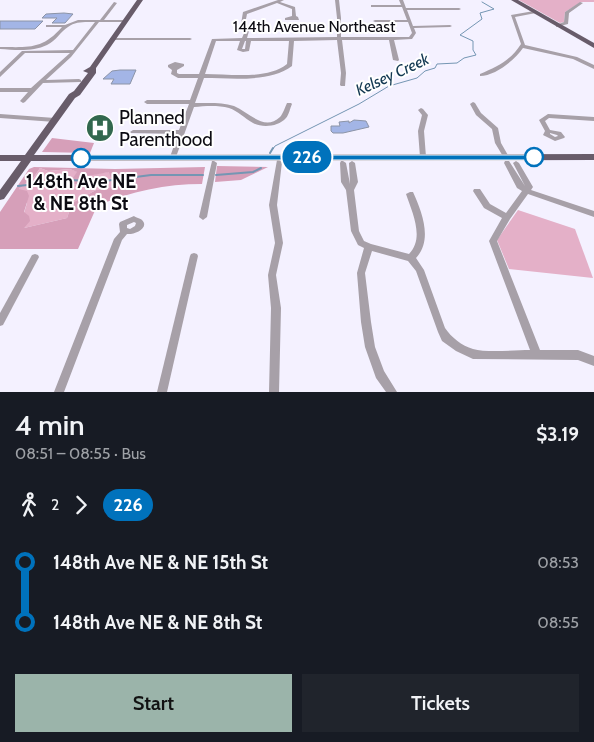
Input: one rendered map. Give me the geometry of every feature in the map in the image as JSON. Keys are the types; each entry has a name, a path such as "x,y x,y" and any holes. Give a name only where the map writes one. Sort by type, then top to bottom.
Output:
{"main road":[{"path":"72,96 71,93 79,81 92,68 140,0"},
{"path":"514,0 594,46"},
{"path":"0,197 72,96 79,91 93,70 92,68"},
{"path":"0,164 25,160 173,157 344,161"},
{"path":"430,159 456,160 454,157 510,161 594,158"},
{"path":"0,158 126,164 430,159 594,163"},
{"path":"126,164 123,162 126,160 150,158"}],"street":[{"path":"337,0 341,29 340,39 345,69 344,85"},
{"path":"401,0 412,27 450,26"},
{"path":"246,39 247,28 242,21 245,14 280,1 294,8 294,17"},
{"path":"44,82 47,75 64,62 115,3"},
{"path":"558,26 566,23 567,14 581,3"},
{"path":"372,6 459,9"},
{"path":"523,46 513,16 534,12"},
{"path":"0,48 45,45 54,41 66,26 76,21 125,21"},
{"path":"375,21 409,21"},
{"path":"48,26 66,26"},
{"name":"144th Avenue Northeast","path":"202,76 214,40 390,39 413,36 412,27"},
{"path":"112,39 190,39"},
{"path":"175,69 173,72 176,75 202,76 265,76 284,72 291,62 292,39"},
{"path":"390,39 396,60"},
{"path":"523,46 581,60 594,67"},
{"path":"482,75 510,62 523,46"},
{"path":"0,76 22,53 74,51"},
{"path":"173,157 202,76"},
{"path":"23,101 32,90 44,82 79,81"},
{"path":"0,90 32,90"},
{"path":"147,102 232,107 252,122 264,124 284,117 289,104"},
{"path":"473,104 478,114 495,128 498,144 510,161 520,186 527,191 594,214"},
{"path":"421,110 425,115 421,131 424,146 430,159"},
{"path":"0,116 55,120"},
{"path":"548,131 542,122 546,117 568,116 594,119"},
{"path":"133,132 182,132"},
{"path":"344,161 345,182 350,190 358,238 369,247 411,258 420,270 446,338 473,354 578,356 594,360"},
{"path":"274,392 276,308 272,275 279,243 272,205 279,162"},
{"path":"203,217 214,163"},
{"path":"478,191 487,206 507,216"},
{"path":"527,191 507,216 493,241 537,355"},
{"path":"410,194 421,240 420,248 411,258"},
{"path":"59,392 118,238 125,231"},
{"path":"369,247 361,273 366,322 380,374 392,392"},
{"path":"162,392 194,256"},
{"path":"0,322 35,257"}],"shaded area":[{"path":"519,0 594,0 594,2 581,2 565,12 564,22 560,23"},
{"path":"52,138 94,143 90,153 42,152"},
{"path":"217,166 268,167 241,180 215,182"},
{"path":"34,167 115,169 205,167 202,184 175,185 149,189 97,206 78,249 0,249 0,212 29,169","holes":["40,168 48,171 70,169 77,172 73,178 50,180 56,189 64,185 91,184 88,176 109,172 111,178 122,173 125,177 111,187 96,190 72,203 67,218 24,228 30,221 29,216 24,212 29,196 27,191 19,189 34,177"]},
{"path":"40,168 48,171 70,169 78,172 74,178 51,180 56,188 64,185 90,184 88,176 102,173 112,172 125,177 111,187 96,190 72,203 67,218 24,228 24,213 27,203 19,189 34,177"},
{"path":"518,210 575,229 593,278 509,269 497,240"}],"building":[{"path":"46,14 73,14 65,23 52,23 57,18 42,18"},
{"path":"0,21 43,21 35,29 0,29"},
{"path":"136,70 130,84 111,84 114,79 103,79 112,71"},
{"path":"354,120 366,121 369,127 343,133 333,133 331,131 331,126 340,126 339,122 349,121 349,123"},
{"name":"Planned Parenthood","path":"95,123 111,124 106,132 89,132"}],"waterway":[{"name":"Kelsey Creek","path":"273,149 275,146 359,104 389,86 417,78 425,71 435,68 437,64 457,63 464,58 476,55 473,50 473,41 460,35 482,19 480,13 494,9 482,2"},
{"name":"Kelsey Creek","path":"270,153 273,148"},
{"name":"Kelsey Creek","path":"216,175 253,172 261,168"},
{"name":"Kelsey Creek","path":"18,186 72,180 97,182 151,175 203,175"}],"bus line":[{"name":"226","path":"81,158 280,156 347,158 534,157"}],"place":[{"name":"Planned Parenthood","path":"100,128"},
{"name":"148th Ave NE & NE 8th St","path":"81,158"}]}
